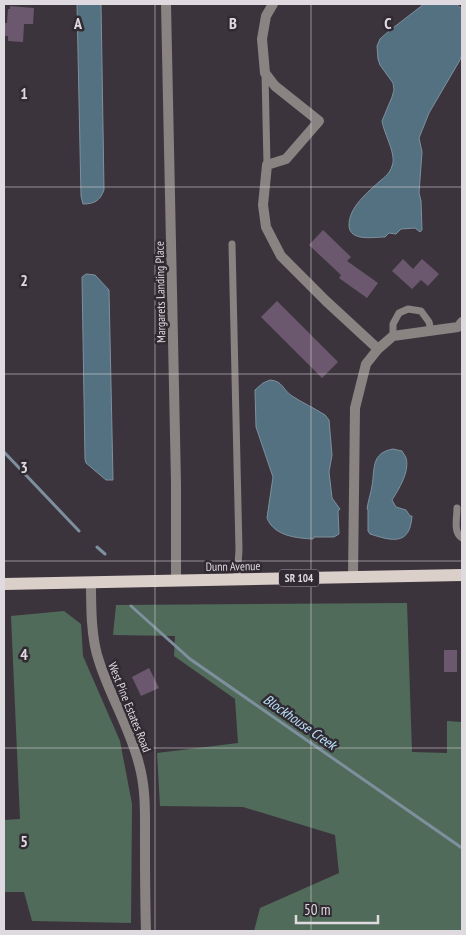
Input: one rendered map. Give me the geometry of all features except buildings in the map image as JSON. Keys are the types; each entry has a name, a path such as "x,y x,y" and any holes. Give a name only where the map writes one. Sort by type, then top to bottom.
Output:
{"main road":[{"name":"Dunn Avenue","path":"4,584 462,575"}],"street":[{"name":"Margarets Landing Place","path":"166,4 176,473 176,580"},
{"path":"274,4 266,16 262,39 265,73 275,86 319,121 286,159 267,165 263,206 266,227 282,256 326,301 378,349"},
{"path":"353,577 355,408 366,364 378,349 393,336 458,327 462,322"},
{"name":"West Pine Estates Road","path":"91,582 95,647 98,660 130,737 139,763 143,784 146,931"}],"lane":[{"path":"265,73 267,165"},
{"path":"232,244 239,550 237,579"},
{"path":"393,336 393,324 399,313 408,310 421,311 429,322 431,331"},
{"path":"457,508 456,533 462,538"}],"green space":[{"path":"407,603 412,752 447,753 447,721 462,722 462,931 254,931 260,908 339,873 335,835 243,807 160,806 157,753 238,743 235,699 174,656 175,636 113,635 116,605"},
{"path":"64,611 81,624 83,656 120,741 132,804 131,923 32,921 24,892 4,892 4,820 20,819 11,616"}],"water":[{"path":"77,4 101,4 104,190 101,197 87,204 83,204 81,196"},
{"path":"424,4 456,4 462,9 462,54 429,113 419,138 422,152 419,193 422,230 420,232 415,228 401,229 396,234 389,233 385,237 369,238 357,236 350,230 349,225 352,212 365,195 389,173 393,161 392,150 382,121 394,90 393,83 380,65 377,46 380,39"},
{"path":"86,274 95,275 109,290 113,480 106,480 86,463 85,459 82,277"},
{"path":"270,380 278,382 292,396 325,415 329,420 332,455 329,472 332,498 340,509 338,511 339,534 334,537 314,537 313,539 286,535 275,529 267,518 273,477 256,427 255,390"},
{"path":"393,449 402,451 407,463 403,480 392,500 396,507 406,510 412,516 408,532 404,537 398,539 370,534 368,531 367,509 372,489 375,462 381,454"}],"waterway":[{"name":"Blockhouse Creek","path":"4,452 79,531"},
{"name":"Blockhouse Creek","path":"97,547 105,554"},
{"name":"Blockhouse Creek","path":"131,606 190,659 462,848"}]}
